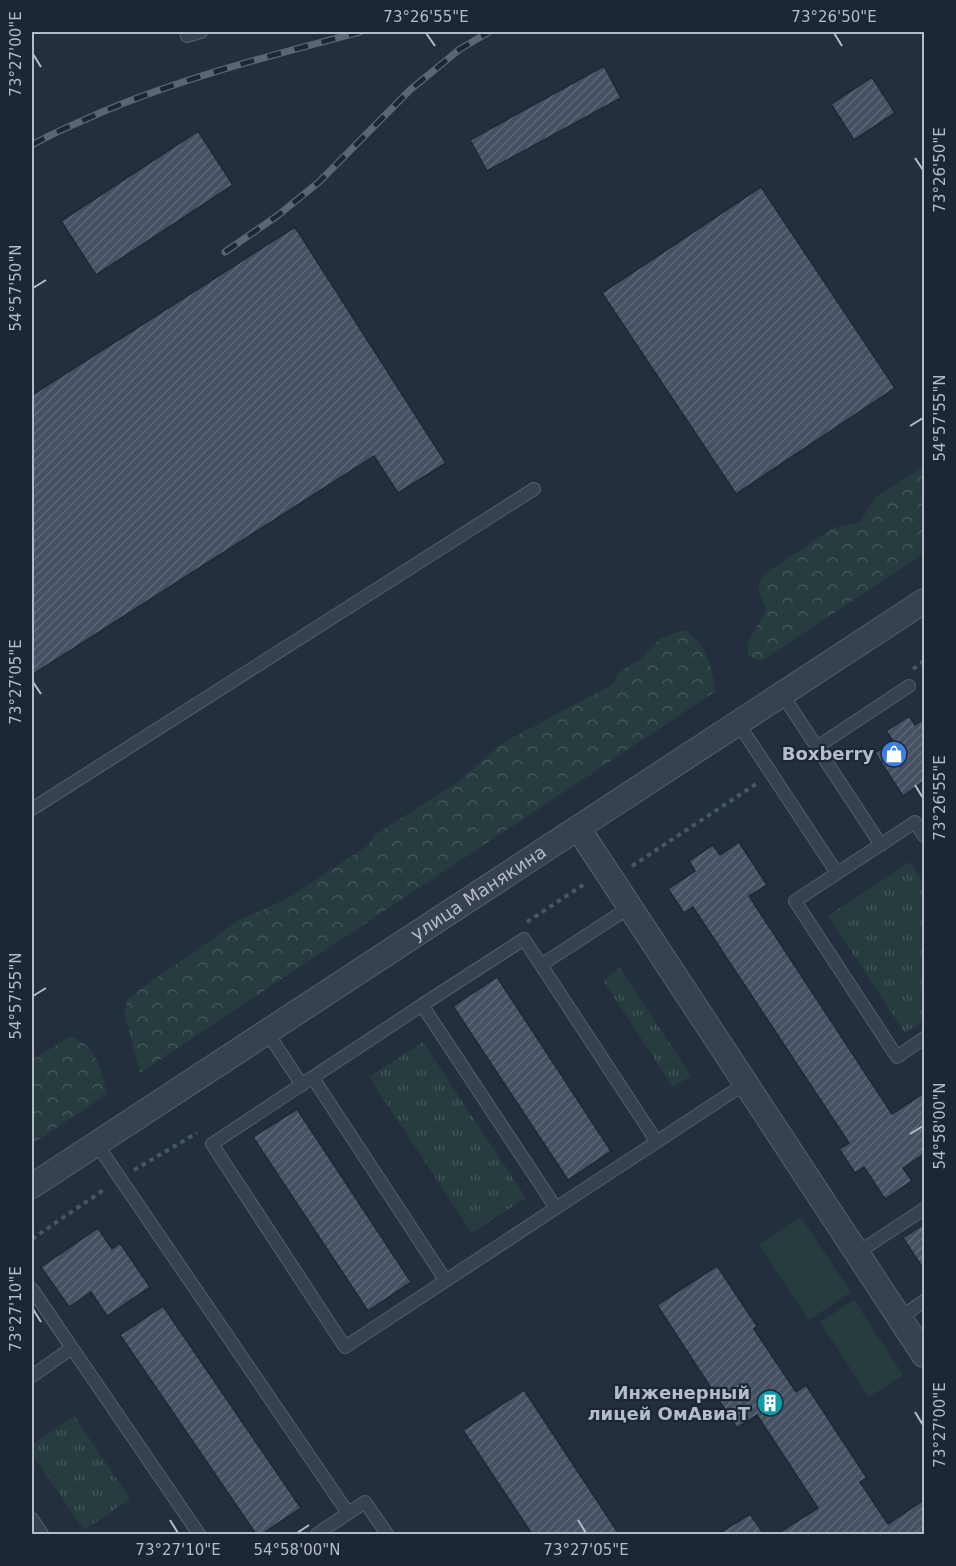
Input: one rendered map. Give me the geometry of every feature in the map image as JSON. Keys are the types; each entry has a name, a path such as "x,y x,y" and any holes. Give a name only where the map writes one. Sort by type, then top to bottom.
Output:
{"street":[{"name":"улица Манякина","path":"32,1186 924,601"},
{"path":"578,828 924,1355"}],"lane":[{"path":"186,32 187,36 201,32"},
{"path":"32,809 534,489"},
{"path":"817,747 909,686"},
{"path":"782,694 881,845"},
{"path":"738,723 837,873"},
{"path":"924,836 915,822 795,901 897,1057 924,1038"},
{"path":"541,965 630,907"},
{"path":"657,1142 524,939 212,1144 345,1347 446,1281 556,1208 657,1142 746,1083"},
{"path":"422,1005 556,1208"},
{"path":"267,1032 302,1085"},
{"path":"313,1078 446,1281"},
{"path":"96,1143 348,1513"},
{"path":"857,1253 924,1209"},
{"path":"32,1289 199,1534"},
{"path":"900,1317 924,1301"},
{"path":"32,1376 72,1348"},
{"path":"316,1534 365,1502 387,1534"},
{"path":"32,1519 42,1534"}],"path":[{"path":"612,879 772,774"},
{"path":"32,1239 120,1179"}],"green space":[{"path":"924,466 924,553 760,662 749,656 747,644 766,611 758,587 763,575 833,528 860,522 875,498"},
{"path":"685,630 704,650 716,691 140,1073 124,1011 128,998 238,921 288,898 367,846 375,835 459,781 501,744 613,684 619,672 642,658 660,638"},
{"path":"910,862 924,884 924,1020 905,1033 828,916"},
{"path":"620,968 691,1076 673,1087 603,980"},
{"path":"71,1036 87,1046 97,1060 107,1094 32,1144 32,1060"},
{"path":"423,1042 526,1198 472,1233 369,1077"},
{"path":"801,1217 851,1292 809,1320 759,1245"},
{"path":"854,1300 903,1375 869,1397 820,1322"},
{"path":"74,1416 130,1499 84,1530 32,1454 32,1445"}],"building":[{"path":"604,66 621,98 487,171 470,140"},
{"path":"872,77 895,113 854,140 831,104"},
{"path":"198,131 233,185 96,275 61,221"},
{"path":"761,187 895,388 736,494 602,293"},
{"path":"295,227 446,463 398,493 374,456 32,675 32,395"},
{"path":"909,716 915,725 924,719 924,781 903,796 875,753 893,741 886,731"},
{"path":"739,842 767,885 749,896 892,1114 924,1093 924,1154 903,1168 912,1181 885,1199 864,1167 855,1173 839,1149 849,1143 693,907 684,913 668,889 695,871 689,861 713,845 720,855"},
{"path":"497,977 611,1151 568,1180 453,1006"},
{"path":"297,1109 411,1282 368,1311 253,1137"},
{"path":"924,1224 924,1270 903,1238"},
{"path":"98,1228 112,1249 120,1243 150,1287 107,1316 91,1292 69,1307 41,1267"},
{"name":"Инженерный лицей ОмАвиаТ","path":"717,1266 757,1326 754,1329 796,1392 806,1385 867,1478 860,1482 888,1524 924,1500 924,1534 777,1534 818,1508 757,1415 737,1428 657,1305"},
{"path":"163,1306 301,1508 262,1534 256,1534 120,1335"},
{"name":"Инженерный лицей ОмАвиаТ","path":"524,1390 619,1534 532,1534 463,1430"},
{"path":"750,1514 764,1534 718,1534"}],"railway":[{"path":"32,145 133,99 230,68 360,32"},
{"path":"225,252 277,216 319,182 410,90 460,49 489,32"}],"place":[{"name":"Boxberry","path":"894,754"},
{"name":"Инженерный лицей ОмАвиаТ","path":"770,1403"}]}
